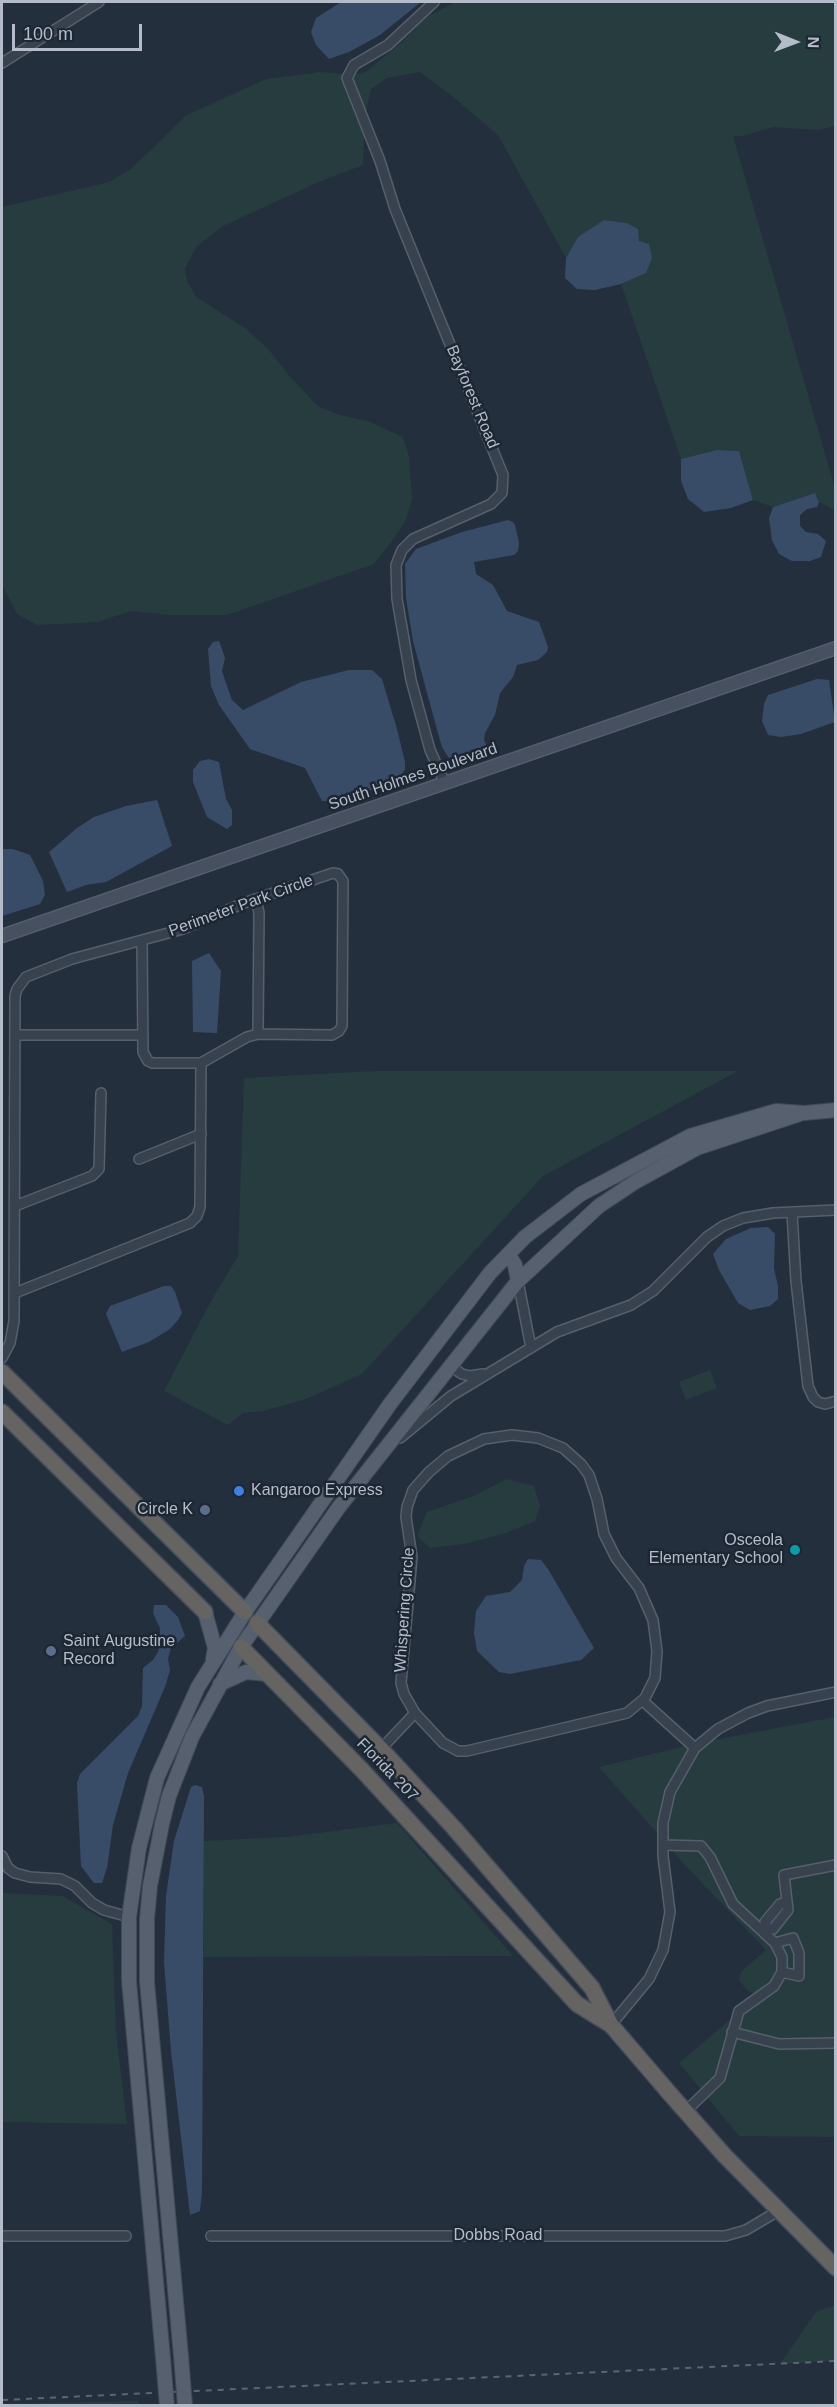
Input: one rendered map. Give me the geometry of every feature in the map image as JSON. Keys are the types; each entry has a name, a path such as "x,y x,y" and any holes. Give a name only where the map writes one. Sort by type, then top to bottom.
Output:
{"highway":[{"path":"2,1372 245,1612"},
{"path":"2,1412 205,1612"},
{"path":"257,1623 381,1749 454,1828 592,1988 611,2025 778,2211 836,2268"},
{"name":"Florida 207","path":"241,1647 393,1803 577,2004 611,2025"}],"main road":[{"name":"South Holmes Boulevard","path":"2,936 836,648"},
{"path":"167,2406 129,1982 129,1917 139,1848 157,1778 185,1714 212,1662 229,1636 390,1404 489,1273 525,1237 582,1194 690,1136 776,1111 805,1113 836,1110"},
{"path":"185,2406 148,1993 147,1919 150,1886 162,1824 180,1765 220,1684 257,1623 339,1507 518,1281 599,1206 635,1182 697,1148 805,1113"},
{"path":"505,1258 512,1260 515,1265 518,1281"},
{"path":"205,1612 241,1647"},
{"path":"205,1612 215,1648 212,1662"},
{"path":"245,1612 257,1623"},
{"path":"220,1684 246,1672 267,1674"},
{"path":"129,1917 138,1923 140,1929 140,1986 148,1993"}],"street":[{"path":"2,63 99,2"},
{"name":"Bayforest Road","path":"434,2 388,45 354,65 347,78 377,151 395,209 503,475 502,493 491,504 413,539 402,550 396,565 398,599 411,680 430,750 445,783"},
{"name":"Perimeter Park Circle","path":"2,1358 13,1335 15,1293 15,996 26,976 72,959 183,929 256,899 333,873 342,877 342,1026 339,1031 332,1035 258,1034 236,1042 201,1063"},
{"path":"256,899 259,913 258,1034"},
{"path":"15,1293 190,1223 200,1207 201,1063 152,1063 148,1061 143,1052 142,941"},
{"path":"15,1035 143,1035"},
{"path":"15,1206 92,1176 99,1169 100,1093"},
{"path":"140,1159 201,1134"},
{"path":"375,1460 443,1402 491,1372 557,1332 631,1305 652,1291 707,1237 723,1226 743,1218 773,1213 836,1210"},
{"path":"792,1213 796,1281 808,1386 818,1402 825,1404 836,1401"},
{"path":"518,1281 531,1348"},
{"path":"451,1363 456,1370 470,1376 491,1372"},
{"name":"Whispering Circle","path":"512,1435 538,1438 563,1448 581,1464 594,1486 606,1540 616,1558 639,1588 653,1620 657,1666 651,1689 643,1701 627,1713 616,1717 467,1751 450,1748 443,1743 415,1713 404,1694 400,1673 412,1557 406,1517 413,1490 429,1472 448,1456 484,1439 512,1435"},
{"path":"611,2025 649,1979 667,1938 670,1905 663,1845 663,1823 670,1792 695,1748 718,1729 747,1713 767,1706 836,1692"},
{"path":"643,1701 695,1748"},
{"path":"381,1749 415,1713"},
{"path":"663,1845 701,1846 710,1857 733,1904 765,1930 782,1957 782,1972 774,1986 739,2011 720,2078 686,2111"},
{"path":"2,1856 8,1868 15,1873 30,1877 62,1879 75,1886 92,1904 129,1917"},
{"path":"765,1930 765,1922 780,1904 786,1902 784,1875 836,1865"},
{"path":"775,1943 793,1938 799,1953 799,1976 782,1972"},
{"path":"732,2032 779,2044 836,2043"},
{"name":"Dobbs Road","path":"211,2236 725,2236 736,2235 761,2223 778,2211"},
{"path":"2,2236 126,2236"}],"green space":[{"path":"455,2 835,2 835,126 818,130 773,127 743,136 733,136 835,488 835,510 819,502 815,493 773,507 753,500 739,451 717,450 681,459 621,284 646,273 637,229 627,223 604,220 578,237 566,258 498,135 420,72 387,78 371,89 365,117 363,165 321,181 223,226 197,246 185,268 187,281 196,297 245,328 269,350 291,378 318,406 337,414 370,422 403,437 409,456 412,499 406,520 395,537 374,564 227,615 169,615 131,611 97,622 38,625 17,614 2,584 2,207 109,182 131,169 187,115 266,79 321,72 353,75 367,71 401,43 425,18"},
{"path":"376,1071 738,1071 543,1176 362,1374 306,1399 264,1411 243,1413 228,1425 164,1391 210,1303 238,1256 244,1078"},
{"path":"710,1370 717,1388 686,1400 679,1382"},
{"path":"506,1479 534,1486 540,1506 535,1521 506,1533 464,1544 430,1548 417,1536 427,1512 474,1496"},
{"path":"835,1717 835,2137 739,2136 679,2063 759,1995 748,1991 739,1980 742,1971 766,1950 683,1863 599,1767 693,1744"},
{"path":"397,1823 513,1956 204,1957 204,1841 286,1837"},
{"path":"2,1893 62,1896 112,1924 116,2032 127,2124 2,2122"},
{"path":"835,2305 835,2361 780,2364 816,2312"},
{"path":"138,2401 138,2406 2,2405 2,2404"}],"water":[{"path":"341,2 421,2 380,35 349,52 329,59 316,45 311,32 316,18"},
{"path":"604,220 627,223 638,229 639,241 649,244 652,258 646,273 621,284 595,290 577,289 565,278 566,258 578,237"},
{"path":"717,450 739,451 753,500 731,508 704,512 688,499 681,481 681,459"},
{"path":"815,493 819,502 817,507 807,509 800,515 800,526 806,532 818,534 826,541 821,557 810,561 792,561 779,554 772,540 769,518 773,507"},
{"path":"508,520 515,525 519,543 518,551 514,555 474,562 476,574 493,585 507,611 539,622 548,647 547,652 538,660 517,665 513,677 500,693 495,715 485,733 484,740 489,750 488,756 459,763 450,760 442,747 436,726 413,641 406,598 405,564 416,549 462,532"},
{"path":"219,641 225,658 222,671 228,689 232,700 243,710 301,682 349,670 372,670 382,679 397,729 405,762 405,769 399,779 376,789 322,801 305,768 250,749 219,705 211,686 208,649 213,642"},
{"path":"817,679 829,680 835,722 801,734 781,737 768,735 762,721 764,704 768,695"},
{"path":"209,759 219,762 226,799 232,810 232,825 227,829 207,817 193,782 193,770 200,761"},
{"path":"157,800 172,846 106,882 86,885 67,892 49,852 94,817 126,806"},
{"path":"2,849 13,849 30,855 43,881 45,895 40,904 2,916"},
{"path":"209,953 221,971 217,1033 193,1032 192,961"},
{"path":"768,1227 775,1234 774,1269 778,1299 770,1306 750,1310 738,1303 719,1270 713,1254 726,1239 751,1228"},
{"path":"164,1286 171,1286 175,1292 182,1313 178,1320 170,1329 149,1342 122,1352 106,1314 110,1306"},
{"path":"528,1559 541,1560 548,1569 594,1648 581,1660 510,1674 499,1672 477,1651 474,1633 476,1611 486,1596 510,1592 522,1580 524,1566"},
{"path":"154,1605 166,1605 178,1617 185,1636 171,1648 168,1659 170,1670 165,1687 128,1773 113,1825 107,1868 102,1883 94,1883 81,1866 77,1783 80,1774 138,1716 142,1706 143,1668 153,1660 160,1642 160,1628 153,1613"},
{"path":"195,1785 202,1787 204,1797 202,2192 200,2211 190,2215 171,2051 164,1962 166,1896 174,1841 191,1787"}],"railway":[{"path":"2,2400 836,2361"}],"place":[{"name":"Kangaroo Express","path":"239,1491"},
{"name":"Circle K","path":"205,1510"},
{"name":"Osceola Elementary School","path":"795,1550"},
{"name":"Saint Augustine Record","path":"51,1651"}]}
